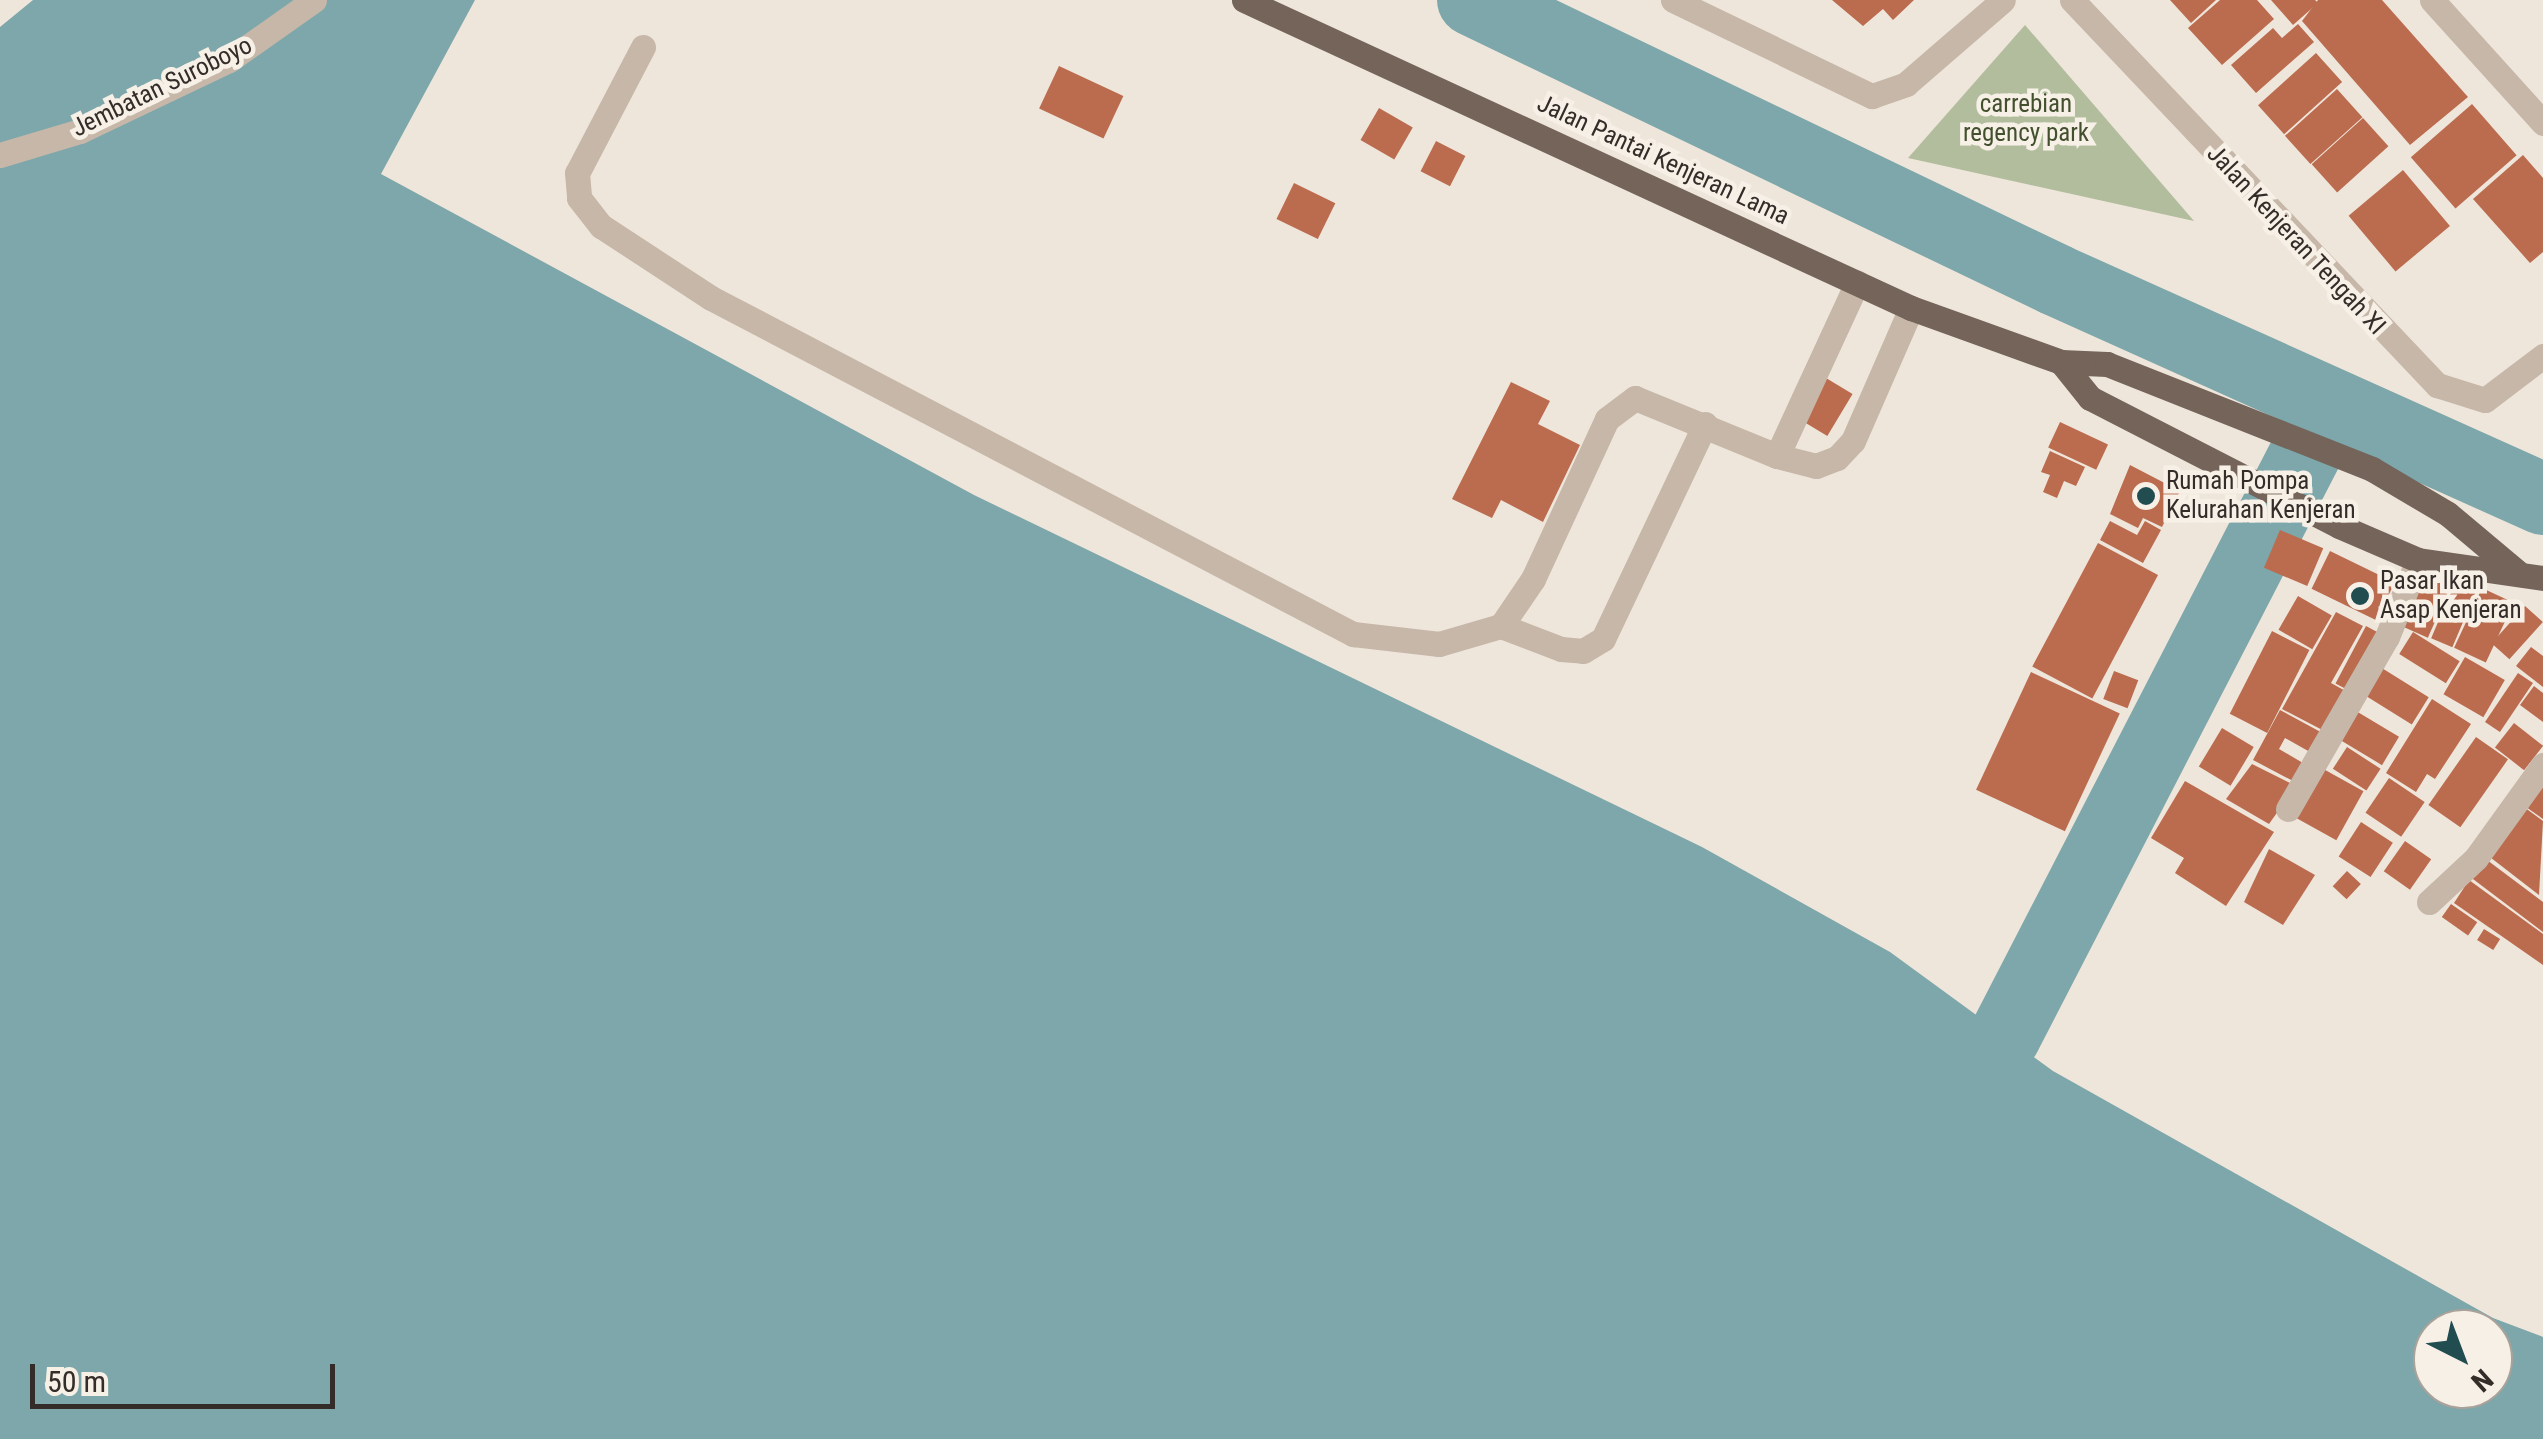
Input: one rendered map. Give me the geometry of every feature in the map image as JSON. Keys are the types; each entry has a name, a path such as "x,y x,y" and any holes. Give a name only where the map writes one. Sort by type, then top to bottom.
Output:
{"main road":[{"name":"Jalan Pantai Kenjeran Lama","path":"1244,0 1910,308 2061,362 2106,364 2372,468 2448,514 2517,572"},
{"name":"Jalan Pantai Kenjeran Lama","path":"2061,362 2090,398 2340,526 2418,560 2543,578"}],"street":[{"name":"Jembatan Suroboyo","path":"0,156 80,131 229,60 314,0"},
{"path":"1672,0 1872,96 1906,84 2003,0"},
{"name":"Jalan Kenjeran Tengah XI","path":"2072,0 2437,385 2485,400 2543,356"},
{"path":"2432,0 2543,124"},
{"path":"643,48 578,172 579,198 624,243 710,298 1353,634 1439,644 1501,626 1561,649 1583,651 1603,640 1705,424"},
{"path":"1777,456 1857,283"},
{"path":"1501,626 1533,579 1606,419 1636,398 1777,456 1816,466 1853,441 1910,308"},
{"path":"2288,809 2387,637 2418,560"},
{"path":"2428,902 2476,858 2543,766"}],"green space":[{"name":"carrebian regency park","path":"2025,25 2194,221 1908,158"}],"water":[{"path":"33,0 475,0 381,174 974,495 1702,847 1890,952 2053,1071 2477,1309 2413,1309 2413,1409 2513,1409 2513,1326 2543,1337 2543,1439 0,1439 0,27"}],"building":[{"path":"1832,0 1914,0 1893,20 1883,9 1863,26"},
{"path":"2170,0 2216,0 2191,23"},
{"path":"2220,0 2257,0 2274,19 2222,65 2188,28"},
{"path":"2271,0 2315,0 2318,3 2293,25"},
{"path":"2318,0 2382,0 2468,97 2410,145 2302,21"},
{"path":"2298,24 2314,42 2256,93 2231,65 2273,28 2282,38"},
{"path":"2316,53 2342,82 2284,134 2258,105"},
{"path":"1059,66 1123,96 1103,139 1039,109"},
{"path":"2337,89 2362,117 2310,164 2285,136"},
{"path":"2472,104 2517,155 2455,208 2411,157"},
{"path":"1379,108 1413,128 1394,160 1360,140"},
{"path":"2363,118 2388,146 2337,192 2312,164"},
{"path":"1436,141 1465,156 1450,186 1421,171"},
{"path":"2523,155 2543,178 2543,252 2530,263 2473,199"},
{"path":"2403,170 2450,226 2396,272 2349,216"},
{"path":"1294,183 1335,203 1318,239 1276,219"},
{"path":"1826,378 1853,394 1827,436 1801,420"},
{"path":"1511,382 1550,401 1538,424 1580,445 1543,522 1501,500 1492,518 1452,499"},
{"path":"2060,422 2108,444 2096,470 2048,447"},
{"path":"2050,451 2085,467 2076,486 2064,481 2057,498 2043,492 2050,475 2041,472"},
{"name":"Rumah Pompa Kelurahan Kenjeran","path":"2130,465 2180,491 2162,527 2143,518 2138,528 2110,514"},
{"path":"2110,521 2137,535 2145,521 2161,530 2143,563 2100,540"},
{"path":"2280,530 2323,548 2307,586 2264,568"},
{"path":"2098,543 2158,575 2092,699 2032,667"},
{"path":"2330,551 2395,583 2376,620 2312,589"},
{"path":"2423,570 2452,583 2428,638 2399,625"},
{"path":"2455,582 2476,591 2452,647 2431,638"},
{"path":"2482,588 2514,603 2486,663 2454,648"},
{"path":"2298,596 2332,616 2312,649 2278,630"},
{"path":"2525,606 2543,622 2509,659 2492,643"},
{"path":"2336,612 2363,626 2331,683 2351,694 2330,734 2282,709"},
{"path":"2366,626 2383,635 2352,692 2335,683"},
{"path":"2272,631 2309,650 2267,733 2230,714"},
{"path":"2413,632 2460,661 2446,683 2399,654"},
{"path":"2531,647 2543,656 2543,687 2516,666"},
{"path":"2465,657 2505,680 2483,717 2444,694"},
{"path":"2377,665 2429,697 2412,724 2360,692"},
{"path":"2114,671 2138,680 2128,708 2103,699"},
{"path":"2031,672 2120,713 2065,831 1976,790"},
{"path":"2518,673 2533,683 2500,732 2485,722"},
{"path":"2534,686 2543,693 2543,722 2520,705"},
{"path":"2432,699 2471,724 2435,779 2427,774 2416,792 2386,773"},
{"path":"2351,708 2399,737 2382,765 2334,736"},
{"path":"2280,710 2328,736 2317,756 2285,738 2279,749 2303,763 2293,781 2253,760"},
{"path":"2514,723 2543,746 2524,770 2495,747"},
{"path":"2222,728 2254,747 2231,786 2199,767"},
{"path":"2476,737 2508,759 2460,827 2428,805"},
{"path":"2347,747 2381,769 2366,791 2333,769"},
{"path":"2252,764 2296,786 2269,824 2226,799"},
{"path":"2318,766 2363,791 2336,840 2291,815"},
{"path":"2389,778 2425,802 2401,837 2366,813"},
{"path":"2185,781 2274,832 2226,906 2175,873 2184,858 2151,838"},
{"path":"2543,785 2543,819 2526,807"},
{"path":"2524,807 2543,821 2539,895 2486,854"},
{"path":"2361,822 2393,843 2371,877 2339,856"},
{"path":"2405,841 2431,859 2410,890 2384,871"},
{"path":"2269,849 2315,875 2283,925 2244,902"},
{"path":"2483,857 2543,902 2543,932 2469,876"},
{"path":"2347,871 2361,884 2347,899 2333,886"},
{"path":"2469,880 2543,934 2543,965 2454,903"},
{"path":"2451,904 2477,922 2468,935 2442,917"},
{"path":"2484,929 2500,939 2493,950 2477,940"}],"waterway":[{"path":"1473,0 2056,280 2543,499"},
{"path":"2005,1036 2331,404"}],"place":[{"name":"Rumah Pompa Kelurahan Kenjeran","path":"2146,496"},
{"name":"Pasar Ikan Asap Kenjeran","path":"2360,596"}]}
